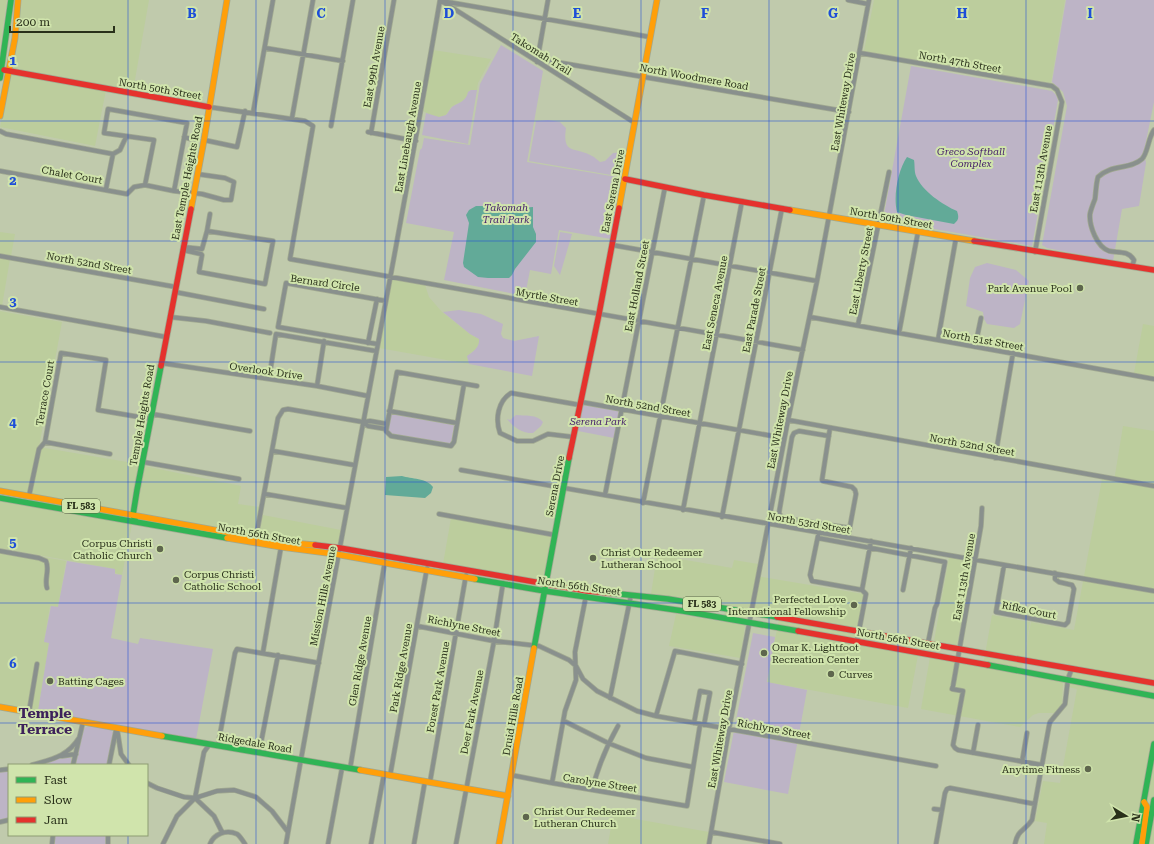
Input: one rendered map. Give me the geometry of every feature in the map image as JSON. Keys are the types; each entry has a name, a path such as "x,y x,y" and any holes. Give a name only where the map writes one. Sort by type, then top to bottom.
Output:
{"main road":[{"path":"0,78 12,0"},
{"name":"East Temple Heights Road","path":"171,314 204,140 227,0"},
{"name":"East Serena Drive","path":"584,385 625,179 657,0"},
{"path":"0,116 15,38 18,1"},
{"name":"North 50th Street","path":"1,69 209,107"},
{"name":"North 50th Street","path":"625,179 704,195 918,232 1154,270"},
{"name":"Temple Heights Road","path":"135,522 133,515 171,314"},
{"name":"Serena Drive","path":"545,591 563,488 584,385"},
{"name":"North 56th Street","path":"0,491 187,524 219,533"},
{"path":"0,497 23,499 28,498 29,496"},
{"name":"North 56th Street","path":"0,497 135,522 219,533 256,540 281,547 339,555 428,564 503,583 545,591 631,596 702,604 1153,682"},
{"path":"32,504 35,501 56,501"},
{"path":"75,511 79,508 99,511 105,510"},
{"path":"162,526 169,524 183,527 187,524"},
{"name":"North 56th Street","path":"256,540 340,548 427,570 546,585 629,603 785,628 1154,696"},
{"name":"Druid Hills Road","path":"499,844 545,591"},
{"path":"701,614 702,604"},
{"path":"785,628 787,619"},
{"path":"792,630 794,620"},
{"path":"850,640 852,630"},
{"path":"1144,694 1154,701"},
{"name":"Ridgedale Road","path":"0,707 301,761 508,796"},
{"path":"1136,844 1154,744"},
{"path":"1142,844 1147,807 1144,802"},
{"path":"1146,844 1154,803"}],"street":[{"path":"253,113 273,0"},
{"path":"292,118 313,0"},
{"path":"331,126 353,0"},
{"name":"East 99th Avenue","path":"394,0 369,133 416,141"},
{"path":"439,0 650,37"},
{"name":"Takomah Trail","path":"439,0 635,123"},
{"name":"East Linebaugh Avenue","path":"386,301 416,141 439,0"},
{"path":"537,62 548,0"},
{"path":"848,0 869,2"},
{"name":"East Whiteway Drive","path":"709,844 729,729 784,438 830,216 869,2"},
{"path":"265,48 343,62"},
{"name":"North 47th Street","path":"860,53 1052,86 1057,90"},
{"name":"North Woodmere Road","path":"537,62 544,60 849,112"},
{"name":"East 113th Avenue","path":"1035,252 1062,102 1057,90"},
{"name":"North 50th Street","path":"209,107 305,120 313,126 290,259"},
{"path":"144,185 154,140 104,133 108,109 187,123 174,191"},
{"path":"204,140 237,146 245,111"},
{"path":"1132,267 1134,260 1128,254 1110,251 1103,248 1099,243 1091,224 1090,213 1098,177 1108,169 1128,165 1142,159 1145,155 1151,134 1154,130"},
{"path":"0,131 7,134 113,154"},
{"name":"Chalet Court","path":"0,171 106,190 113,154 120,150 126,137"},
{"path":"184,137 194,140"},
{"name":"East Liberty Street","path":"858,326 889,172"},
{"path":"106,190 127,194 134,187 144,185 231,200 234,182 225,178 197,174"},
{"name":"East Holland Street","path":"605,496 664,187"},
{"path":"643,503 704,195"},
{"name":"East Seneca Avenue","path":"683,510 742,201"},
{"name":"East Parade Street","path":"722,516 782,208"},
{"path":"183,248 202,249 210,214"},
{"path":"183,248 202,255 199,272 265,284 273,241 207,231"},
{"path":"899,333 918,232"},
{"path":"938,340 956,238"},
{"path":"612,245 817,281"},
{"name":"North 52nd Street","path":"0,256 175,289 264,309"},
{"name":"Myrtle Street","path":"290,259 803,350"},
{"name":"Bernard Circle","path":"377,344 278,327 286,283 386,301"},
{"path":"368,343 377,299"},
{"name":"Mission Hills Avenue","path":"286,844 354,465 386,301"},
{"path":"0,307 166,337"},
{"path":"171,314 270,333"},
{"name":"North 51st Street","path":"810,317 1154,379"},
{"path":"975,347 981,318"},
{"path":"269,379 276,334 376,351"},
{"path":"317,386 324,342"},
{"name":"Terrace Court","path":"29,496 39,448 44,442 61,353 106,360 98,410 151,416"},
{"path":"995,458 1013,353"},
{"name":"Overlook Drive","path":"161,363 317,386 368,396"},
{"path":"464,384 454,442 451,446 391,436 387,434 386,426 396,372 477,386"},
{"name":"North 52nd Street","path":"574,437 548,434 533,441 517,441 500,432 497,424 500,404 505,396 511,393 621,409 784,438"},
{"path":"256,540 278,418 283,410 288,409 363,422 368,426 386,426"},
{"path":"389,412 457,423"},
{"path":"151,416 250,431"},
{"name":"North 52nd Street","path":"788,420 1154,486"},
{"path":"830,428 822,480 852,487 856,490 848,537"},
{"path":"829,436 799,431 794,433 792,437 779,513 782,518 850,528"},
{"path":"44,442 110,454"},
{"path":"273,451 354,465"},
{"path":"143,462 239,479"},
{"name":"North 53rd Street","path":"462,470 683,510 819,532 1154,591"},
{"path":"265,494 347,508"},
{"name":"East 113th Avenue","path":"973,752 958,750 953,745 963,691 952,689 981,526 982,508"},
{"path":"439,514 555,535"},
{"path":"819,532 810,575 812,581 862,590 866,594 857,641"},
{"path":"818,538 944,562 937,604 928,643"},
{"path":"862,590 871,542"},
{"path":"263,652 281,547"},
{"path":"903,590 911,548"},
{"path":"0,551 39,558 46,561 48,569 46,583 47,588"},
{"name":"Glen Ridge Avenue","path":"350,769 386,560"},
{"name":"Park Ridge Avenue","path":"371,844 387,775 428,564"},
{"name":"Rifka Court","path":"1004,565 996,612 1065,625 1068,622 1074,589 1072,585 1055,580 1055,573"},
{"name":"Forest Park Avenue","path":"414,844 428,782 466,574"},
{"name":"Deer Park Avenue","path":"456,844 494,641 503,583"},
{"path":"552,783 565,711 576,680 575,652 587,594"},
{"path":"610,698 631,596"},
{"name":"Richlyne Street","path":"417,626 494,641 539,646 569,660 576,666 583,679 597,691 637,711 702,725 936,766"},
{"path":"218,746 237,649 263,652 319,663"},
{"path":"656,716 675,651 742,664"},
{"path":"259,753 278,656"},
{"path":"29,712 36,664"},
{"path":"1015,844 1018,834 1029,825 1032,820 1050,722 1065,704 1068,679 1072,668"},
{"path":"564,720 608,743 646,758 693,767 710,692 700,691 694,723"},
{"path":"73,764 83,722"},
{"path":"978,725 973,752 1042,765"},
{"path":"592,790 608,743 618,726"},
{"path":"109,764 117,728"},
{"path":"117,728 121,754 128,764"},
{"path":"1022,762 1027,733"},
{"path":"62,756 74,746 79,738"},
{"path":"163,844 177,816 195,798 204,752 209,744"},
{"path":"35,764 62,756 76,754"},
{"name":"Carolyne Street","path":"511,775 687,806 693,767"},
{"path":"328,844 342,768"},
{"path":"148,784 184,797 195,798 217,791 234,790 256,798 272,811 288,832"},
{"path":"936,844 945,793 950,788 1035,804"},
{"path":"195,798 214,816 222,832"},
{"path":"934,809 942,810"},
{"path":"210,844 215,836 222,832 236,834 245,844"},
{"path":"711,832 780,844"}],"shaded area":[{"path":"0,0 7,0 0,48"},
{"path":"22,0 149,0 133,91 11,69"},
{"path":"874,0 1065,0 1051,83 864,51"},
{"path":"433,50 491,59 478,83 477,90 471,90 468,92 467,97 451,107 446,115 439,117 432,116 423,111"},
{"path":"11,73 106,90 95,146 0,127"},
{"path":"0,232 15,234 11,256 0,254"},
{"path":"0,257 10,259 2,306 0,306"},
{"path":"392,279 425,285 429,297 442,312 470,334 479,339 480,342 476,349 467,356 469,364 379,348"},
{"path":"0,311 62,322 39,447 139,464 129,511 0,489"},
{"path":"1143,324 1154,326 1154,377 1134,373"},
{"path":"1123,426 1154,431 1154,844 1044,844 1047,823 1035,821 1043,781 1060,783 1077,689 1064,686 1068,664 1024,658 1031,622 1074,630 1102,479 1114,481"},
{"path":"144,466 241,486 238,504 260,507 255,534 136,513"},
{"path":"0,501 132,524 122,575 115,573 115,569 0,548"},
{"path":"263,515 341,530 338,546 282,540 259,535"},
{"path":"451,518 553,537 544,582 443,564"},
{"path":"0,549 66,561 58,607 50,606 44,641 49,643 38,711 0,705"},
{"path":"657,555 732,568 734,560 758,564 756,576 864,594 854,643 918,655 908,708 767,682 780,613 748,607 740,658 669,646 676,614 723,622 726,604 651,594"},
{"path":"949,557 973,561 957,645 934,641"},
{"path":"992,615 1030,622 1021,675 1062,682 1062,704 1054,713 1039,713 1033,715 1020,727 921,709 930,657 983,666"},
{"path":"613,815 709,832 707,844 608,844"}],"green space":[{"path":"1066,0 1154,0 1154,102 1144,151 1146,163 1139,206 1122,209 1113,261 1047,248 1042,245 1067,106 1063,92 1052,82"},
{"name":"Takomah Trail Park","path":"501,45 543,71 527,162 623,178 611,239 559,230 551,274 530,270 525,296 444,280 454,232 406,223 420,150 422,148 424,138 470,145 480,84"},
{"name":"Greco Softball Complex","path":"911,66 1052,91 1056,95 1058,100 1032,246 883,220"},
{"path":"471,90 477,90 468,144 422,135 426,113 439,117 446,115 452,107 466,98 468,92"},
{"path":"548,120 560,122 566,128 565,137 568,147 593,156 600,162 605,161 613,153 627,152 623,177 529,161 536,121"},
{"path":"560,232 572,234 560,275 554,266"},
{"path":"987,263 1016,270 1029,281 1020,324 1014,328 987,324 984,319 983,312 966,306 970,278 975,267"},
{"path":"459,310 481,314 503,324 501,334 503,338 514,341 539,336 532,376 469,364 467,356 477,347 479,339 470,334 443,312"},
{"name":"Serena Park","path":"583,405 619,411 614,438 578,431"},
{"path":"391,414 454,425 451,444 391,434 388,430"},
{"path":"516,415 538,418 543,422 541,426 533,433 521,431 507,419 510,420"},
{"path":"67,561 115,569 115,574 122,575 111,638 138,644 140,638 213,649 196,739 38,711 49,643 44,642 51,606 58,607"},
{"path":"753,633 775,637 767,682 807,690 788,794 724,782"},
{"path":"89,726 111,730 113,732 107,764 75,764 84,728"},
{"path":"64,757 69,757 71,758 72,764 44,764"},
{"path":"8,771 8,818 0,820 0,772"},
{"path":"55,836 106,836 106,844 55,844"}],"water":[{"path":"907,157 914,160 916,176 923,187 939,201 957,211 958,218 954,224 897,212 897,183 901,169"},
{"path":"476,206 504,209 533,207 533,227 536,234 536,242 509,278 478,277 464,267 463,263 469,223 466,215 469,210"},
{"path":"402,476 427,482 433,487 431,493 425,498 385,495 386,477"}],"traffic: fast":[{"path":"0,78 11,0"},
{"path":"135,519 133,515 137,490 161,366"},
{"path":"534,648 569,458"},
{"path":"0,498 227,538"},
{"path":"475,579 545,591 683,611 798,631"},
{"path":"610,593 668,599 777,617"},
{"path":"988,665 1154,696"},
{"path":"162,736 360,770"},
{"path":"1136,844 1154,744"},
{"path":"1146,844 1154,800"}],"traffic: slow":[{"path":"0,116 15,38 18,0"},
{"path":"191,209 227,0"},
{"path":"619,208 657,0"},
{"path":"790,210 974,241"},
{"path":"0,491 281,542 315,545"},
{"path":"227,538 335,554 475,579"},
{"path":"499,844 534,648"},
{"path":"0,707 162,736"},
{"path":"360,770 508,796"},
{"path":"1142,844 1147,807 1144,802"}],"traffic: jam":[{"path":"4,70 209,107"},
{"path":"625,179 790,210"},
{"path":"569,458 619,208"},
{"path":"161,366 191,209"},
{"path":"974,241 1154,270"},
{"path":"315,545 340,548 587,591 610,593"},
{"path":"777,617 1154,683"},
{"path":"798,631 988,665"}],"place":[{"name":"Park Avenue Pool","path":"1080,288"},
{"name":"Corpus Christi Catholic Church","path":"160,549"},
{"name":"Christ Our Redeemer Lutheran School","path":"593,558"},
{"name":"Corpus Christi Catholic School","path":"176,580"},
{"name":"Perfected Love International Fellowship","path":"854,605"},
{"name":"Omar K. Lightfoot Recreation Center","path":"764,653"},
{"name":"Curves","path":"831,674"},
{"name":"Batting Cages","path":"50,681"},
{"name":"Anytime Fitness","path":"1088,769"},
{"name":"Christ Our Redeemer Lutheran Church","path":"526,817"}],"district":[{"name":"Temple Terrace","path":"45,722"}]}
